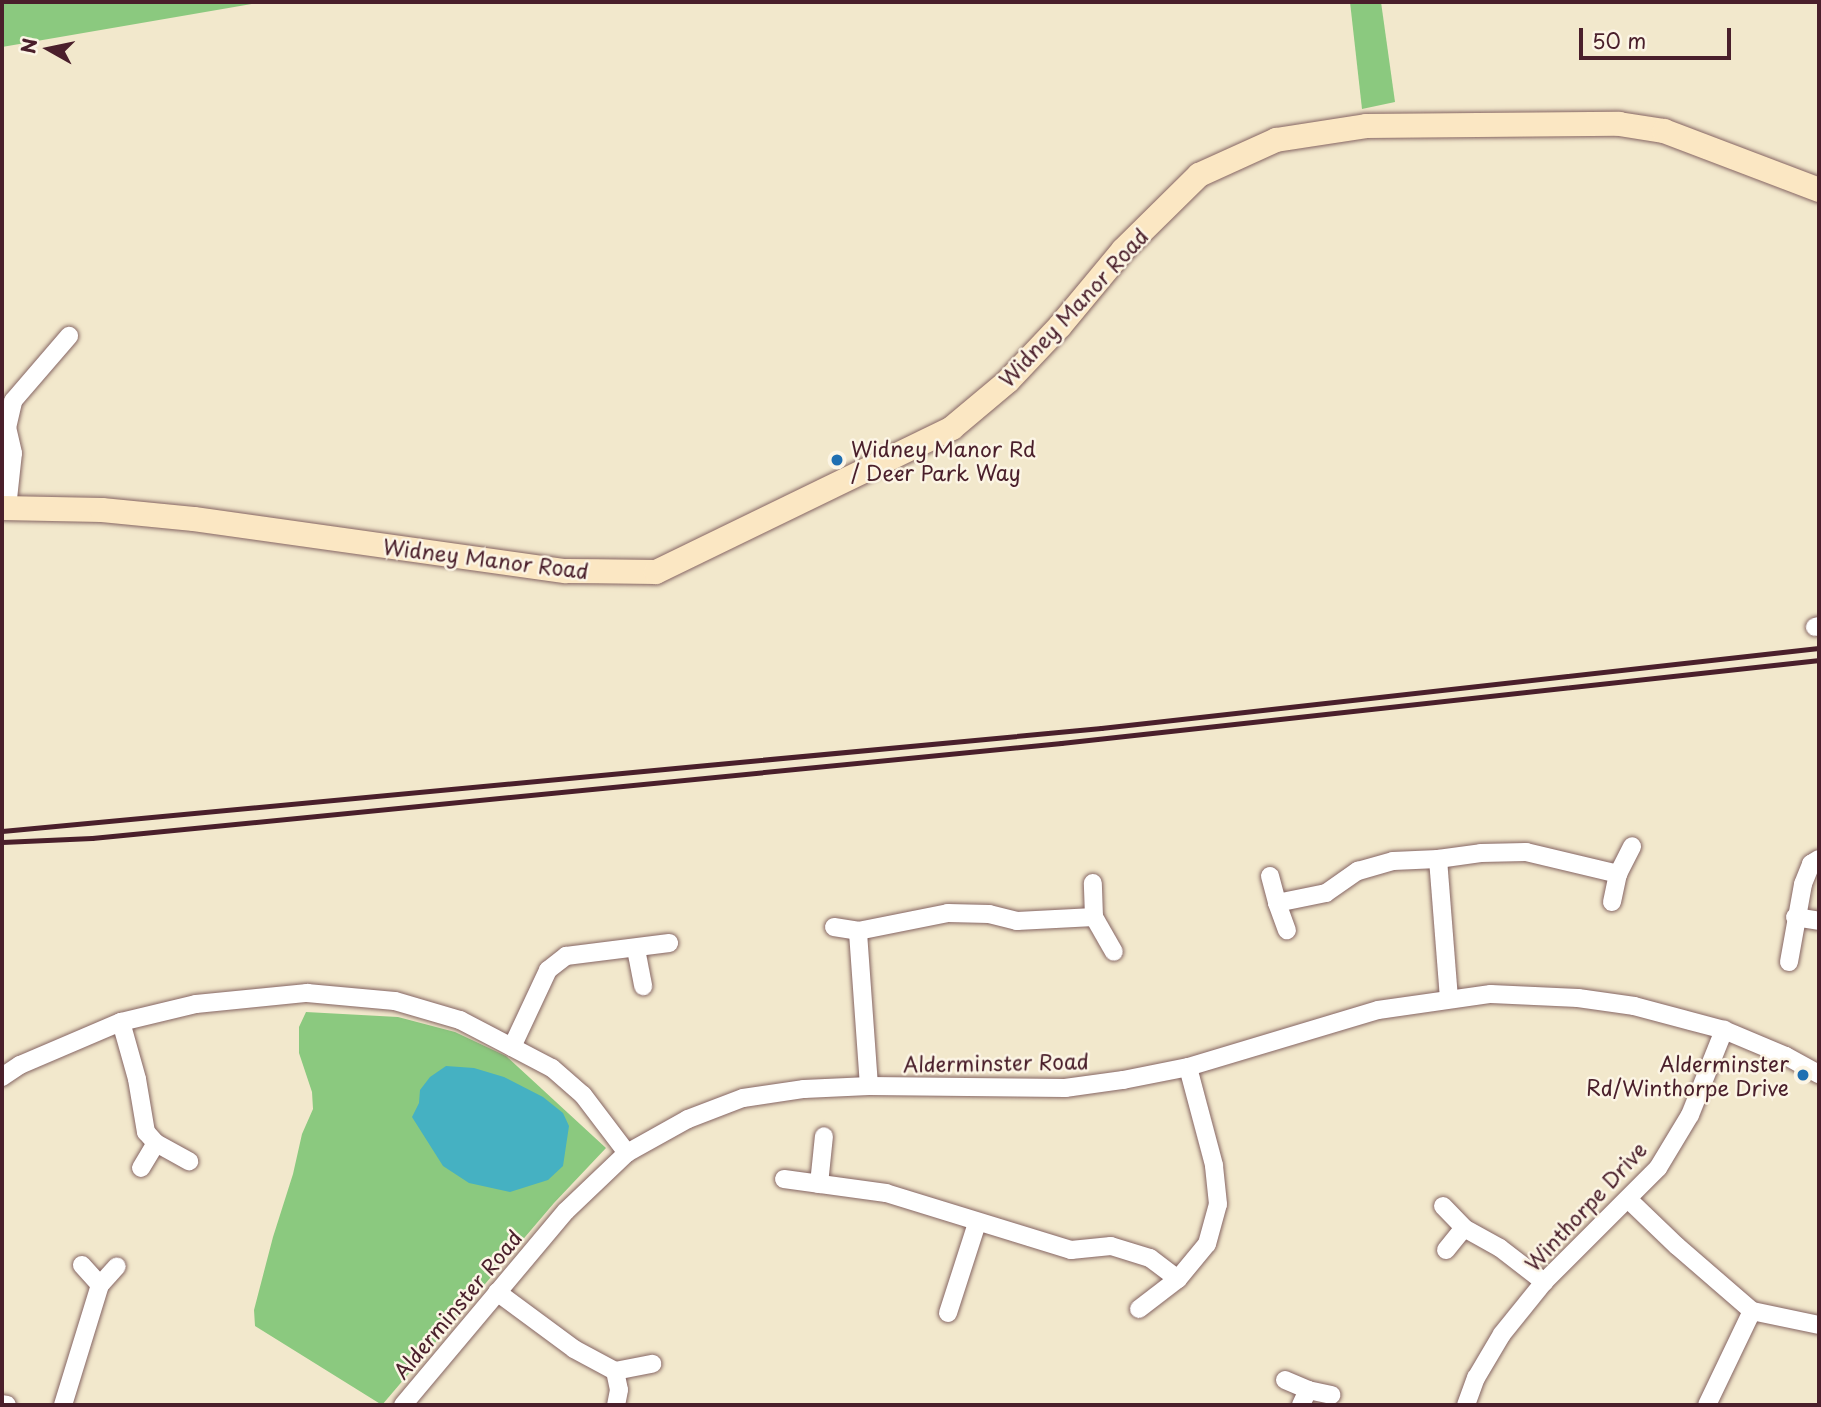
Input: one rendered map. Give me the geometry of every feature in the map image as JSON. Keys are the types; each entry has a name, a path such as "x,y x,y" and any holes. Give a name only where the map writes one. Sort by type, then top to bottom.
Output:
{"street":[{"name":"Widney Manor Road","path":"4,508 102,510 194,519 566,571 656,572 952,428 1008,382 1060,326 1123,250 1199,175 1276,140 1366,126 1619,124 1664,131 1819,190"},
{"path":"4,508 13,453 7,428 13,401 69,336"},
{"path":"1612,902 1618,874 1632,846"},
{"path":"1277,902 1326,893 1358,872 1394,861 1481,853 1526,852 1618,874"},
{"path":"1438,859 1449,999"},
{"path":"1789,962 1803,884 1811,864 1819,859"},
{"path":"1270,876 1287,930"},
{"path":"1093,883 1094,917 1114,952"},
{"path":"834,927 858,931 948,913 989,914 1017,921 1094,917"},
{"path":"1796,917 1819,921"},
{"path":"858,931 869,1086"},
{"path":"512,1047 548,971 566,956 669,943"},
{"path":"636,949 643,986"},
{"path":"2,1077 20,1065 121,1022 196,1004 307,993 395,1001 460,1020 552,1068 583,1096 627,1153"},
{"name":"Alderminster Road","path":"402,1405 565,1211 627,1153 688,1119 743,1098 804,1089 869,1086 1065,1088 1188,1067 1378,1010 1492,993 1578,998 1634,1006 1724,1030 1787,1056 1819,1074"},
{"path":"121,1022 137,1079 146,1132 156,1143 189,1161"},
{"name":"Winthorpe Drive","path":"1466,1405 1476,1378 1502,1334 1544,1282 1629,1200 1658,1168 1689,1115 1724,1030"},
{"path":"1139,1309 1178,1279 1207,1244 1215,1225 1219,1204 1214,1165 1188,1067"},
{"path":"819,1184 824,1136"},
{"path":"141,1168 156,1143"},
{"path":"784,1179 886,1193 1071,1250 1111,1246 1150,1258 1178,1279"},
{"path":"1629,1200 1677,1247 1752,1311 1819,1325"},
{"path":"1443,1206 1464,1228 1500,1248 1544,1282"},
{"path":"948,1313 977,1223"},
{"path":"1446,1250 1464,1228"},
{"path":"82,1265 100,1285"},
{"path":"64,1405 100,1285 117,1266"},
{"path":"497,1292 574,1349 615,1371 652,1364"},
{"path":"1707,1405 1752,1311"},
{"path":"615,1371 619,1390 615,1405"},
{"path":"1285,1380 1305,1398 1331,1395"},
{"path":"2,1404 7,1405"}],"green space":[{"path":"2,2 263,2 2,47"},
{"path":"1350,2 1381,2 1395,102 1362,109"},
{"path":"306,1012 398,1017 455,1032 506,1056 606,1148 554,1203 382,1405 255,1326 254,1310 273,1237 293,1174 302,1134 313,1109 312,1092 299,1053 299,1027"}],"water":[{"path":"446,1066 474,1068 504,1077 543,1097 563,1113 569,1126 563,1166 548,1180 510,1192 469,1183 443,1166 412,1117 419,1103 420,1090 430,1077"}],"railway":[{"path":"2,831 1101,728 1819,648"},
{"path":"2,842 92,838 1061,743 1819,660"}],"place":[{"name":"Widney Manor Rd / Deer Park Way","path":"837,460"},
{"name":"Alderminster Rd/Winthorpe Drive","path":"1803,1075"}]}
